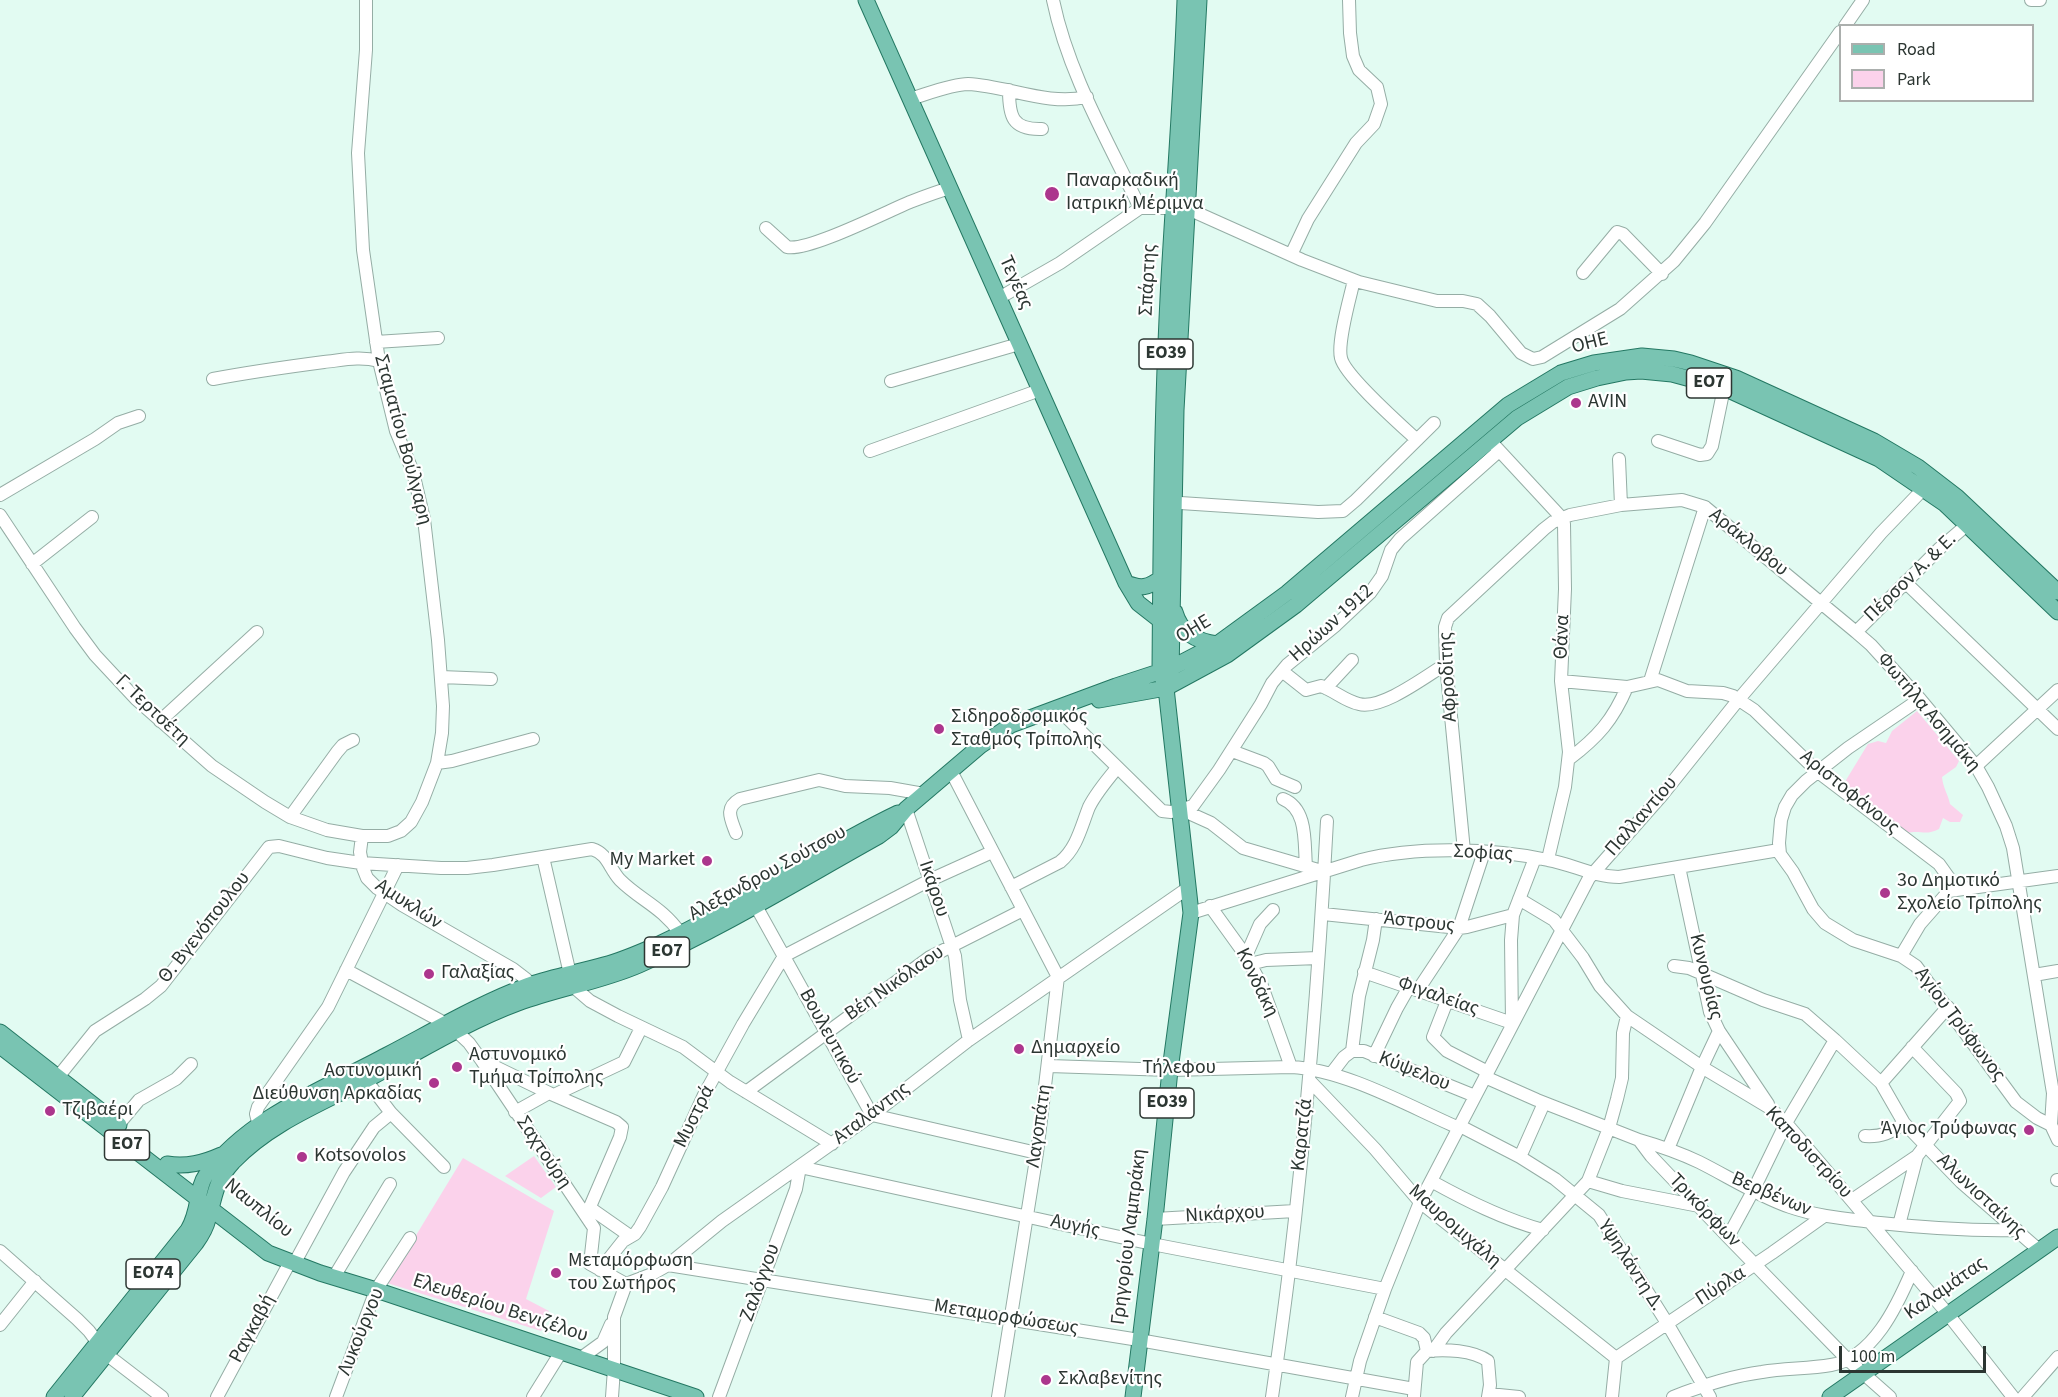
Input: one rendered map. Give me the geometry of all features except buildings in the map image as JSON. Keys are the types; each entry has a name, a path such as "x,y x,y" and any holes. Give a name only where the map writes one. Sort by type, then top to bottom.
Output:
{"main road":[{"name":"Τεγέας","path":"866,0 1126,583 1138,603 1161,621"},
{"name":"Σπάρτης","path":"1181,208 1185,0"},
{"name":"Σπάρτης","path":"1166,670 1172,603 1168,502 1171,243 1181,208 1199,0"},
{"name":"ΟΗΕ","path":"1166,670 1217,644 1490,441 1508,405 1561,373 1609,359 1641,356 1691,363 1737,378 1874,441 1928,483 2058,612"},
{"name":"ΟΗΕ","path":"1166,688 1227,656 1296,605 1517,418 1568,387 1626,372 1656,372 1687,377 1724,388 1862,450 1895,469 1957,497 2058,592"},
{"name":"Σπάρτης","path":"1166,670 1161,621 1161,578 1168,502"},
{"path":"1126,583 1142,588 1150,586 1161,578"},
{"path":"1172,603 1177,619 1185,632 1197,639 1217,644"},
{"name":"ΕΟ39","path":"1166,670 1171,678 1166,688"},
{"name":"Αλεξανδρου Σούτσου","path":"206,1200 205,1176 231,1149 259,1126 295,1102 533,990 572,980 607,977 637,966 753,900 871,826 906,809 980,746 1011,725 1166,670"},
{"name":"Αλεξανδρου Σούτσου","path":"1058,709 1166,688"},
{"name":"Γρηγορίου Λαμπράκη","path":"1133,1397 1155,1219 1170,1070 1191,913 1166,688"},
{"name":"Αλεξανδρου Σούτσου","path":"572,980 753,900"},
{"name":"Αλεξανδρου Σούτσου","path":"206,1200 223,1174 254,1143 300,1113 366,1080 452,1028"},
{"name":"Ναυπλίου","path":"0,1032 168,1164 242,1234 268,1253 292,1263"},
{"name":"Ναυπλίου","path":"0,1046 292,1263"},
{"name":"ΕΟ7","path":"168,1164 185,1166 196,1164 231,1149"},
{"name":"ΕΟ74","path":"54,1397 102,1348 196,1243 208,1221 206,1200"},
{"name":"ΕΟ74","path":"72,1397 102,1348 188,1230 206,1200"},
{"path":"196,1243 212,1231 229,1230 242,1234"},
{"name":"Καλαμάτας","path":"1830,1397 2058,1237"},
{"name":"Ελευθερίου Βενιζέλου","path":"292,1263 696,1397"}],"street":[{"name":"Σταματίου Βούλγαρη","path":"362,836 388,836 401,831 418,809 436,763 442,732 443,706 424,519 413,472 396,431 379,361 363,250 358,153 366,50 366,0"},
{"path":"1053,0 1066,50 1140,208"},
{"path":"1291,255 1308,219 1356,143 1374,124 1381,104 1377,87 1359,70 1353,56 1349,0"},
{"path":"1846,24 1863,0"},
{"path":"2031,0 2040,0"},
{"path":"999,298 1060,263 1140,208 1181,208 1354,280 1429,299 1477,304 1521,353 1536,358 1546,355 1628,303 1662,274 1685,249 1839,33"},
{"path":"910,99 965,84 1051,99 1071,101 1087,97"},
{"path":"1009,90 1009,111 1015,122 1027,129 1042,129"},
{"path":"766,228 787,247 799,247 835,235 909,202 950,188"},
{"path":"1583,273 1617,232 1623,234 1662,274"},
{"path":"1354,280 1340,345 1341,360 1384,410 1417,440"},
{"path":"376,342 438,338"},
{"path":"891,381 1019,344"},
{"path":"213,379 272,368 353,358 369,358 379,361"},
{"path":"1658,441 1700,455 1707,454 1712,446 1724,388"},
{"path":"870,451 1040,390"},
{"path":"0,495 118,423 139,416"},
{"path":"1168,502 1338,512 1348,508 1434,423"},
{"path":"1490,441 1561,518"},
{"name":"Ηρώων 1912","path":"1180,809 1193,806 1232,751 1272,683 1282,671 1371,593 1382,576 1391,550 1490,441"},
{"path":"1619,459 1621,505"},
{"name":"Παλλαντίου","path":"1352,1397 1360,1361 1385,1288 1420,1202 1561,929 1593,873 1663,794 1739,699 1881,533 1928,483"},
{"name":"Αράκλοβου","path":"1561,518 1621,505 1682,500 1705,507 1822,602"},
{"path":"1650,681 1705,507"},
{"name":"Γ. Τερτσέτη","path":"0,515 95,655 160,721 212,766 290,817 327,830 362,836"},
{"path":"32,564 92,517"},
{"name":"Αφροδίτης","path":"1464,851 1444,627 1451,613 1547,526 1561,518"},
{"name":"Θάνα","path":"1512,1023 1511,940 1514,915 1519,899 1541,859 1565,787 1569,759 1561,681 1565,542 1564,524 1561,518"},
{"name":"Πέρσον Α. & Ε.","path":"1856,632 1905,582 1968,524"},
{"path":"1905,582 2058,729"},
{"name":"Φωτήλα Ασημάκη","path":"1822,602 1871,645 1976,766 2006,826 2013,848 2019,882 2053,1093 2056,1134"},
{"path":"160,721 257,632"},
{"path":"1326,688 1352,660"},
{"path":"1282,671 1306,690 1318,686 1326,688 1349,701 1369,706 1407,688 1446,664"},
{"path":"441,677 491,679"},
{"path":"1561,681 1627,687 1658,680 1687,691 1723,693 1739,699"},
{"path":"1569,759 1593,740 1609,723 1627,687"},
{"path":"1976,766 2058,690"},
{"name":"Αριστοφάνους","path":"1739,699 1754,710 1818,772 1939,864 1948,878 1948,891"},
{"path":"1779,850 1780,826 1785,807 1792,795 1818,772 1920,699"},
{"path":"1058,709 1162,811 1171,812 1180,809 1211,823 1243,848 1325,872"},
{"path":"436,763 453,761 533,739"},
{"path":"290,817 337,752 353,740"},
{"path":"1232,751 1263,763 1268,766 1275,778 1295,787"},
{"path":"1011,887 1060,862 1066,856 1077,840 1090,806 1117,768"},
{"path":"951,771 1058,977"},
{"path":"736,833 730,816 733,803 740,799 807,782 824,780 845,786 890,788 924,794"},
{"path":"1283,799 1298,810 1302,824 1306,866"},
{"name":"Ικάρου","path":"906,809 952,945 969,1040"},
{"name":"Καρατζά","path":"1272,1397 1289,1270 1309,1074 1323,914 1327,821"},
{"path":"362,836 361,863 467,868 592,849 600,851 620,880 671,919 680,933"},
{"name":"Αμυκλών","path":"269,847 279,846 327,858 361,863 368,878 384,893 505,963 520,974 533,990"},
{"name":"Θ. Βγενόπουλου","path":"58,1077 95,1031 161,986 269,847"},
{"name":"Σοφίας","path":"1191,913 1388,854 1484,852 1541,859 1593,873 1619,877 1779,850"},
{"name":"Αγίου Τρύφωνος","path":"1779,850 1813,909 1825,923 1853,940 1901,956 1916,966 2016,1101 2056,1134"},
{"path":"784,956 930,880 992,852"},
{"path":"1374,1056 1413,989 1459,928 1484,852"},
{"path":"543,857 572,980 579,993 641,1028 683,1047 746,1092 832,1144"},
{"path":"259,1126 256,1114 258,1107 325,1012 398,865"},
{"name":"Κυνουρίας","path":"1668,1149 1719,1031 1710,1012 1679,867"},
{"path":"1901,956 1920,924 1948,891 2058,876"},
{"name":"Αταλάντης","path":"626,1284 668,1265 722,1221 872,1115 969,1040 1188,888"},
{"name":"Καποδιστρίου","path":"1519,899 1543,912 1561,929 1600,986 1628,1016 1770,1108 1786,1123 1947,1313 2013,1397"},
{"name":"Βουλευτικού","path":"753,900 872,1115"},
{"name":"Κονδάκη","path":"1210,906 1248,960 1262,986 1292,1067"},
{"name":"Βέη Νικόλαου","path":"746,1092 930,957 1023,910"},
{"path":"1273,910 1260,924 1248,960 1318,958"},
{"name":"Άστρους","path":"1323,914 1459,928 1514,915"},
{"path":"1331,1074 1344,1057 1352,1051 1364,972 1376,919"},
{"name":"Μυστρά","path":"595,1267 623,1241 637,1232 651,1209 717,1073 769,978 784,956"},
{"name":"Αλωνισταίνης","path":"1674,966 1702,973 1763,1000 1805,1014 1881,1083 1904,1123 1961,1182 2039,1250"},
{"path":"346,970 452,1028"},
{"path":"2034,975 2058,971"},
{"name":"Φιγαλείας","path":"1364,972 1512,1023"},
{"name":"Λαγοπάτη","path":"998,1397 1037,1153 1058,977"},
{"name":"Τρικόρφων","path":"1447,1001 1433,1037 1447,1051 1486,1075 1544,1103 1639,1140 1651,1156 1755,1265 1847,1359 1890,1397"},
{"path":"1881,1083 1947,1007"},
{"path":"1414,1393 1416,1362 1430,1351 1588,1181 1609,1128 1622,1078 1623,1033 1628,1016"},
{"name":"Σαχτούρη","path":"452,1028 482,1061 515,1112 588,1212"},
{"path":"515,1112 624,1062 641,1028"},
{"path":"1719,1031 1770,1108"},
{"path":"1728,1237 1786,1123 1835,1040"},
{"path":"1852,1200 1917,1156 1946,1120 1960,1098 1912,1047"},
{"name":"Κύψελου","path":"1352,1051 1359,1050 1475,1096"},
{"path":"482,1061 616,1122 622,1127 620,1137 588,1212 594,1228 595,1267 626,1284 603,1342 581,1359"},
{"path":"118,1125 134,1104 146,1094 176,1079 190,1064"},
{"name":"Τήλεφου","path":"1048,1066 1170,1070 1292,1067 1309,1074"},
{"name":"Υψηλάντη Δ.","path":"1309,1074 1331,1074 1363,1085 1460,1127 1520,1157 1555,1179 1602,1220 1667,1323 1710,1397"},
{"name":"Μαυρομιχάλη","path":"1309,1074 1420,1202 1616,1358"},
{"path":"366,1080 391,1113 444,1167"},
{"path":"1520,1157 1544,1103"},
{"name":"Ραγκαβή","path":"217,1397 351,1162 374,1127 391,1113"},
{"path":"872,1115 1037,1153"},
{"path":"1865,1136 1880,1137 1904,1123"},
{"name":"Βερβένων","path":"1639,1140 1698,1161 1753,1191 1788,1206 1824,1216 1970,1231 2017,1230"},
{"path":"1899,1225 1917,1156"},
{"name":"Αυγής","path":"800,1167 1152,1244 1385,1288"},
{"name":"Ζαλόγγου","path":"719,1397 796,1189 800,1167"},
{"path":"1431,1181 1464,1200 1543,1230"},
{"path":"1588,1181 1622,1191 1699,1206"},
{"path":"334,1277 390,1184"},
{"name":"Νικάρχου","path":"1155,1219 1295,1211"},
{"path":"588,1212 630,1236"},
{"name":"Πύρλα","path":"1616,1358 1824,1216"},
{"name":"Λυκούργου","path":"336,1397 376,1290 410,1238"},
{"path":"0,1251 77,1319 102,1348 162,1397"},
{"name":"Μεταμορφώσεως","path":"668,1265 1276,1363 1356,1377 1414,1393"},
{"path":"1673,1397 1702,1386 1761,1372 1832,1365 1847,1359 1862,1349 1888,1321 1912,1271"},
{"path":"0,1325 35,1281"},
{"path":"612,1397 614,1317"},
{"path":"1375,1317 1419,1334 1424,1338 1430,1351"},
{"path":"1430,1351 1443,1350 1482,1356 1488,1361 1490,1370 1489,1395 1519,1397"},
{"path":"533,1397 561,1352"},
{"path":"2023,1397 2058,1357"},
{"path":"1612,1397 1616,1358"}],"green space":[{"path":"1917,711 1959,761 1956,767 1942,777 1950,804 1963,815 1960,822 1950,822 1943,818 1939,829 1934,831 1907,833 1843,785 1868,744 1878,741 1886,743 1892,731"},
{"path":"534,1156 556,1187 541,1198 505,1176"},
{"path":"463,1158 554,1211 526,1299 549,1311 541,1331 387,1283"}],"place":[{"name":"Παναρκαδική Ιατρική Μέριμνα","path":"1052,194"},
{"name":"AVIN","path":"1576,403"},
{"name":"Σιδηροδρομικός Σταθμός Τρίπολης","path":"939,729"},
{"name":"My Market","path":"707,861"},
{"name":"3ο Δημοτικό Σχολείο Τρίπολης","path":"1885,893"},
{"name":"Γαλαξίας","path":"429,974"},
{"name":"Δημαρχείο","path":"1019,1049"},
{"name":"Αστυνομικό Τμήμα Τρίπολης","path":"457,1067"},
{"name":"Αστυνομική Διεύθυνση Αρκαδίας","path":"434,1083"},
{"name":"Τζιβαέρι","path":"50,1111"},
{"name":"Άγιος Τρύφωνας","path":"2029,1130"},
{"name":"Kotsovolos","path":"302,1157"},
{"name":"Μεταμόρφωση του Σωτήρος","path":"556,1273"},
{"name":"Σκλαβενίτης","path":"1046,1380"}]}
